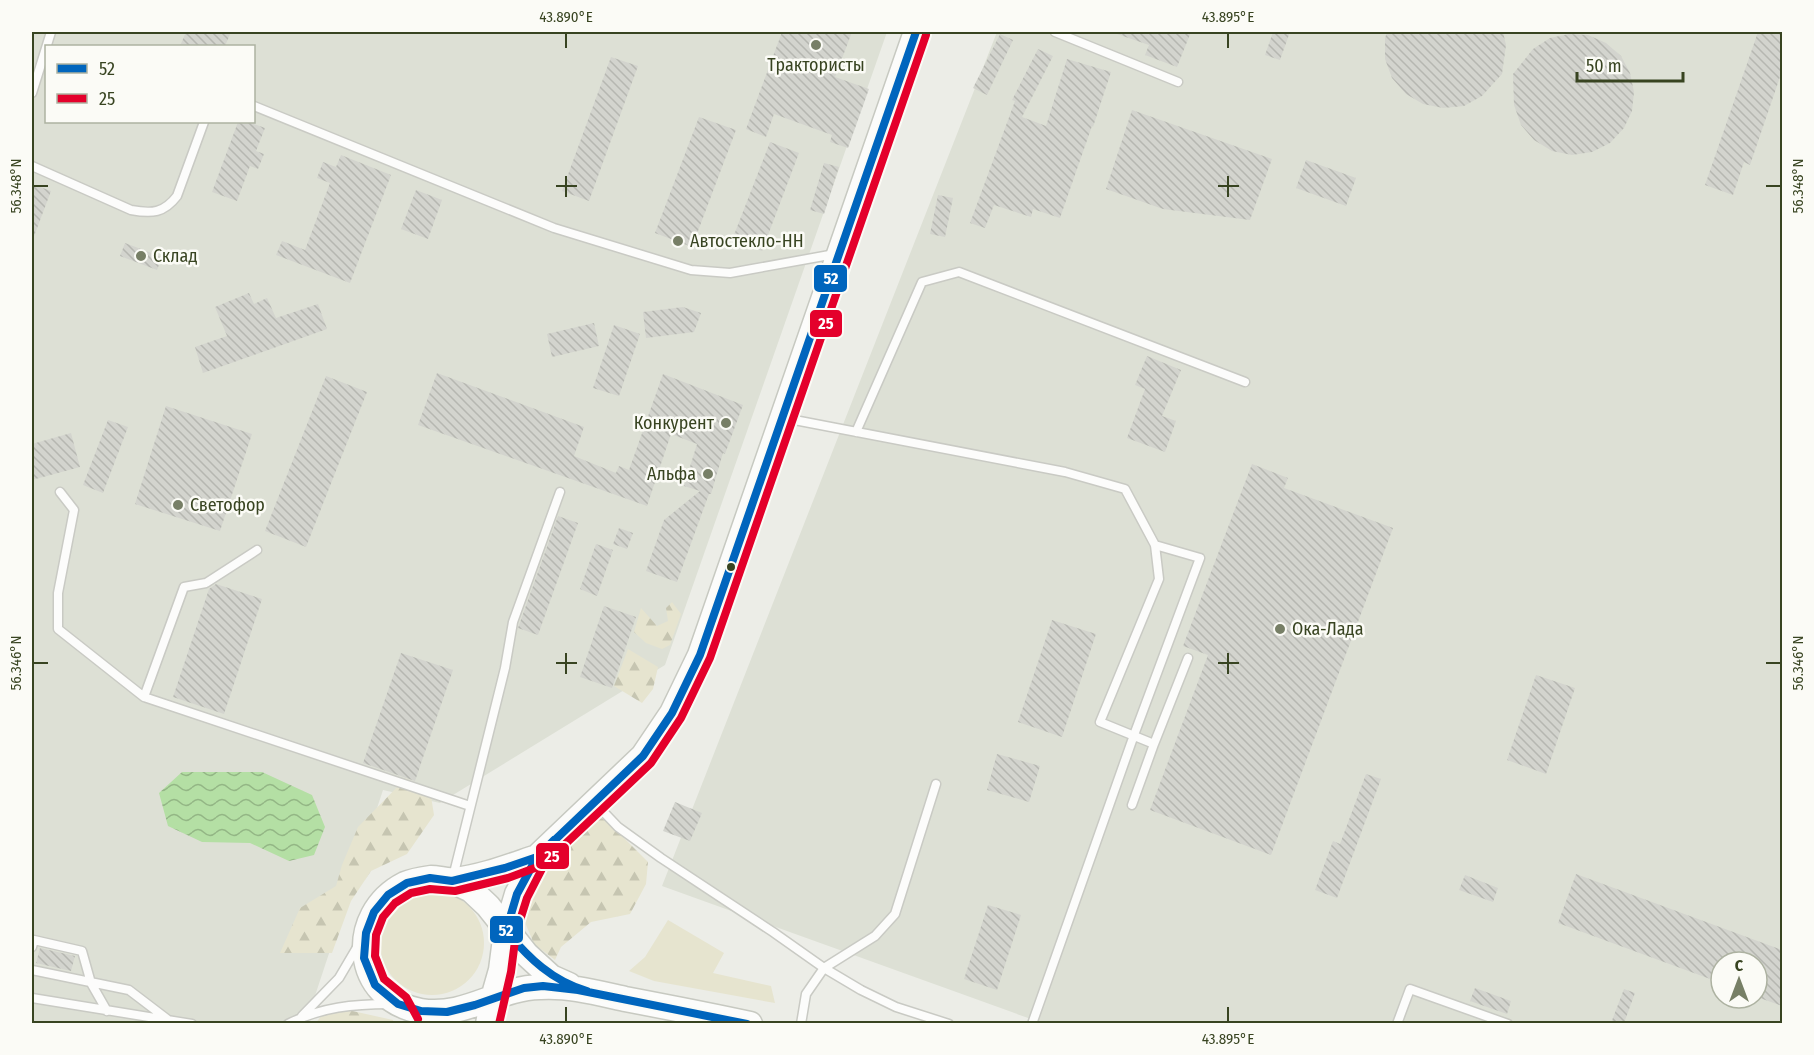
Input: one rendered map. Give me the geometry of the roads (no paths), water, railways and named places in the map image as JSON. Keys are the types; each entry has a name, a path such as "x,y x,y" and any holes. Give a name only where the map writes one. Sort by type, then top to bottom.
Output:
{"street":[{"path":"488,1023 501,970 506,931 517,894 537,857 643,756 672,713 700,655 916,32"},
{"path":"452,881 506,868 537,857"},
{"path":"578,990 551,977 526,954 488,906 471,890 452,881 430,878 407,883 388,895 374,912 366,933 364,958 375,985 403,1014 421,1011 447,1012 524,988 543,986 578,990 750,1023"}],"lane":[{"path":"1055,32 1178,82"},
{"path":"32,93 45,51"},
{"path":"255,106 554,228 691,270 730,273 838,254"},
{"path":"32,166 131,210 159,211 170,205 177,196 204,123"},
{"path":"856,432 922,282 959,272 1245,382"},
{"path":"781,417 1065,472 1125,489 1155,544 1159,579 1100,722 1154,744"},
{"path":"60,492 74,510 58,593 58,629 144,697 471,806"},
{"path":"452,881 513,622 560,492"},
{"path":"1032,1023 1134,735 1200,558 1155,544"},
{"path":"144,697 184,587 206,583 257,550"},
{"path":"1132,805 1188,658"},
{"path":"801,1023 806,994 824,968 875,936 895,914 936,784"},
{"path":"594,801 618,827 652,852 824,968 896,1007 949,1023"},
{"path":"302,1016 339,978 366,933"},
{"path":"32,947 34,940 82,951 91,982 107,1011"},
{"path":"32,970 129,990 167,1020"},
{"path":"1397,1023 1410,989 1508,1023"},
{"path":"32,998 192,1023"},
{"path":"288,1023 302,1016 340,1006 403,1014"}],"water":[{"path":"182,772 262,772 312,795 325,827 314,855 289,861 250,843 202,842 168,826 159,793"}],"place":[{"name":"Трактористы","path":"816,45"},
{"name":"Автостекло-НН","path":"678,241"},
{"name":"Склад","path":"141,256"},
{"name":"Конкурент","path":"726,423"},
{"name":"Альфа","path":"708,474"},
{"name":"Светофор","path":"178,505"},
{"name":"Ока-Лада","path":"1280,629"}]}
